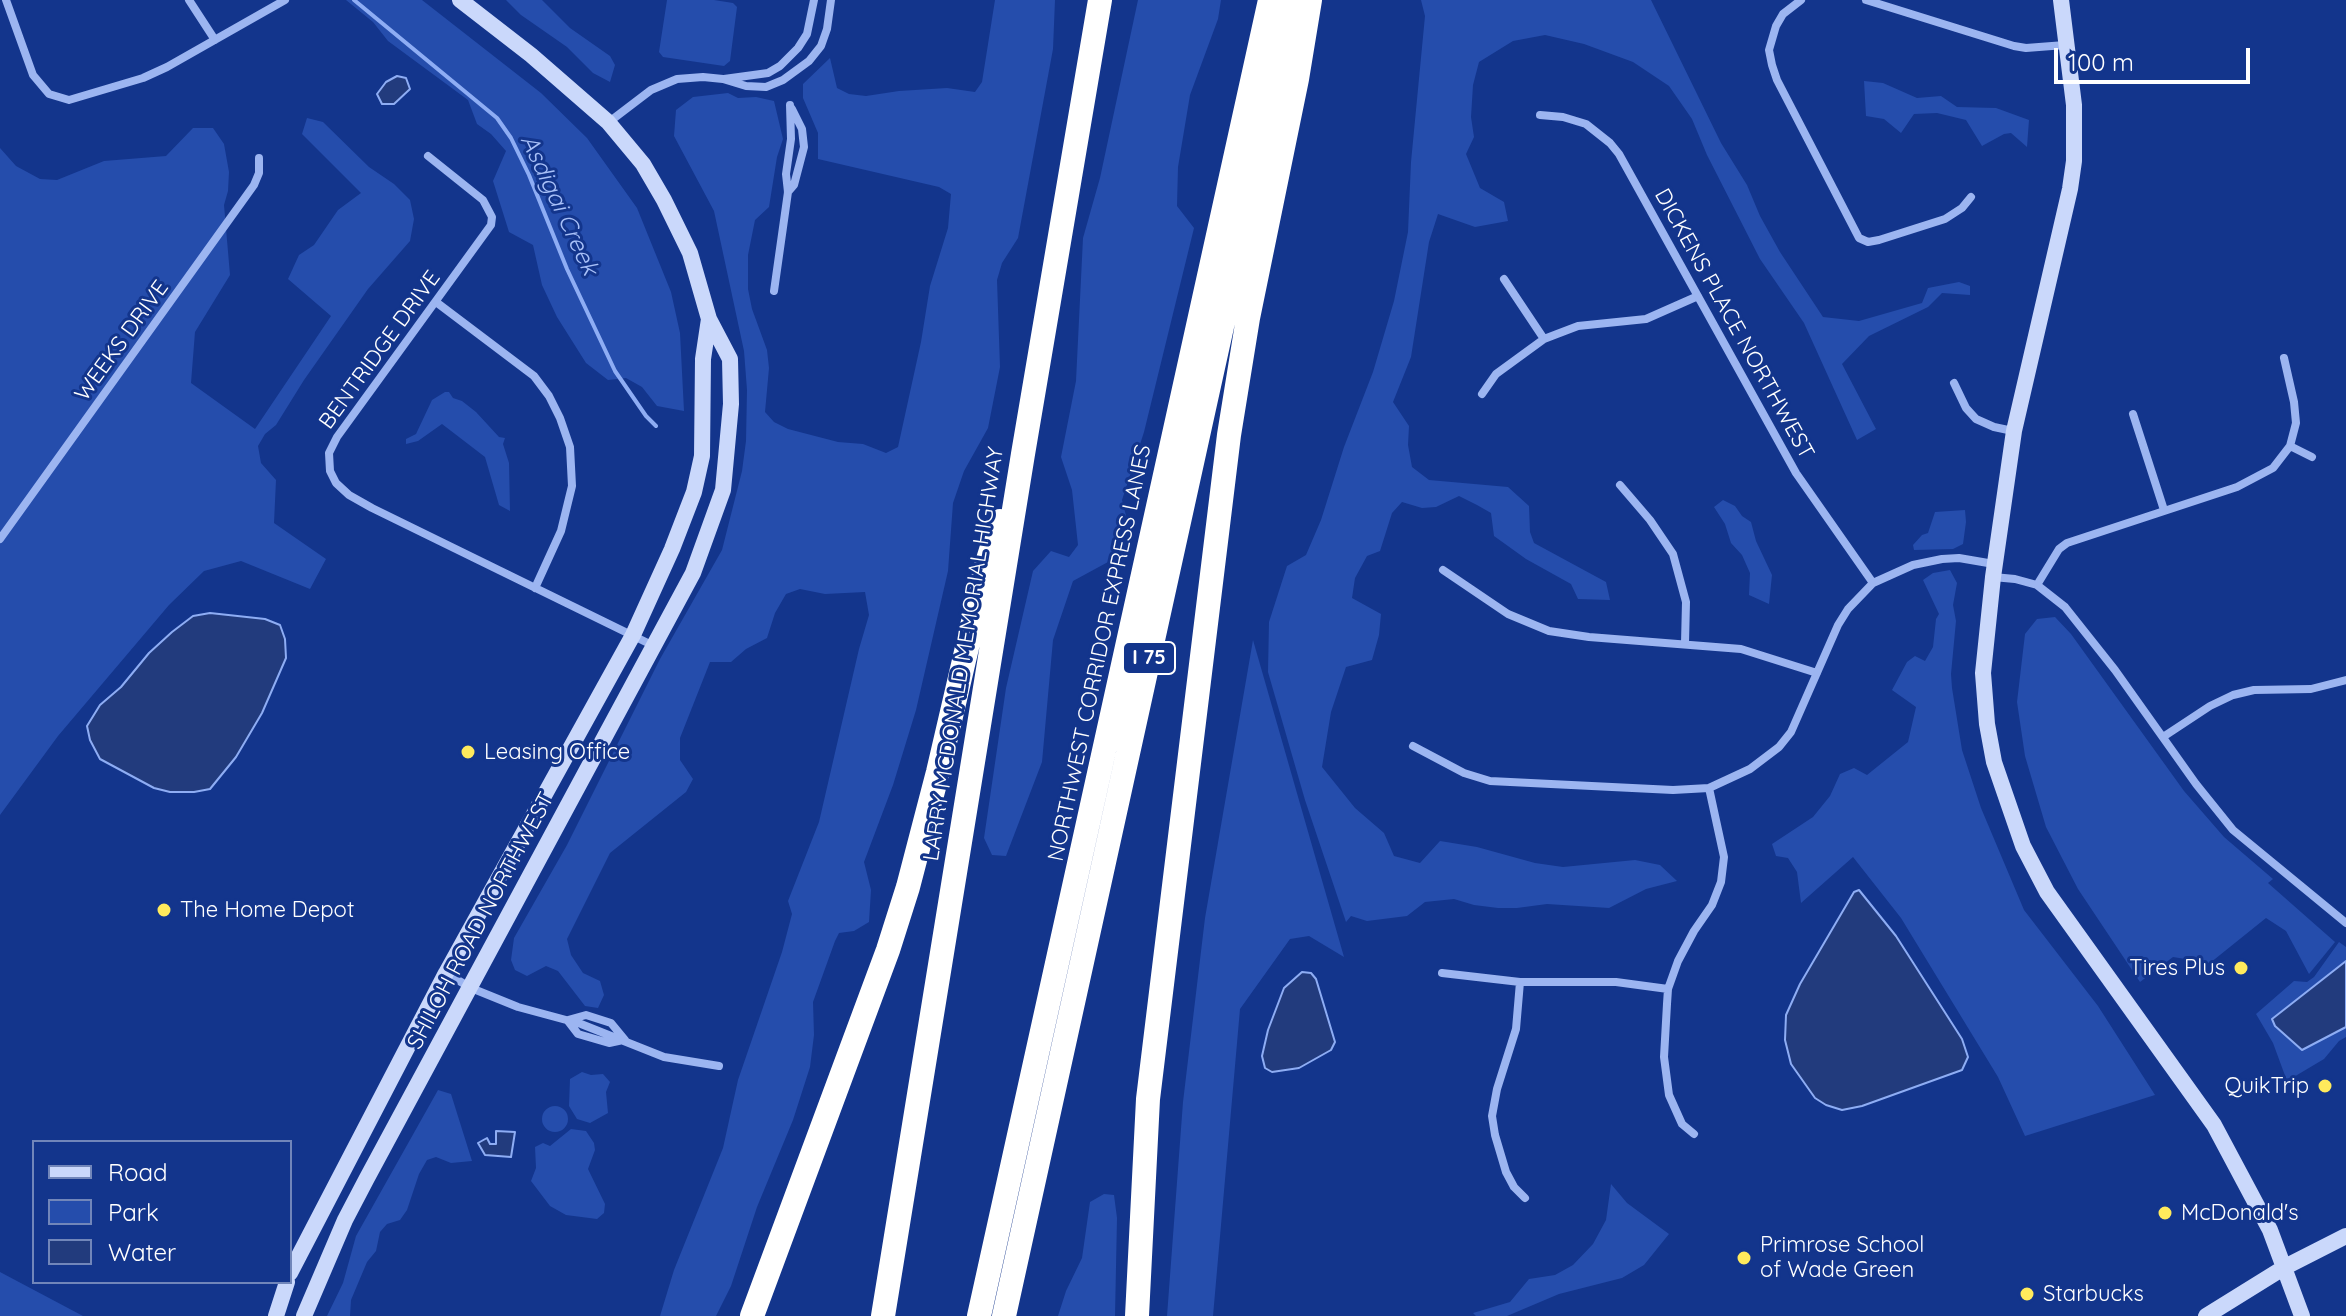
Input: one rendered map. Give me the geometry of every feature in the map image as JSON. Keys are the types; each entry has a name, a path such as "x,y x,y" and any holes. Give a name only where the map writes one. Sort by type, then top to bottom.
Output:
{"highway":[{"name":"LARRY MCDONALD MEMORIAL HIGHWAY","path":"883,1316 1100,0"},
{"name":"NORTHWEST CORRIDOR EXPRESS LANES","path":"979,1316 1270,0"},
{"name":"I 75","path":"1004,1316 1294,0"},
{"path":"1137,1316 1148,1099 1227,450 1248,318 1310,0"},
{"path":"752,1316 888,950 908,887 986,566 1023,454"}],"street":[{"path":"6,0 33,75 49,94 69,100 143,78 285,0"},
{"path":"189,0 215,40"},
{"name":"SHILOH ROAD NORTHWEST","path":"304,1316 367,1178 693,573 723,490 731,404 730,359 709,319 690,253 678,226 643,164 608,122 531,55 460,0"},
{"path":"608,122 651,90 665,84 690,78 723,79 768,73 780,66 807,34 814,0"},
{"path":"723,79 746,86 766,87 795,72 821,46 831,0"},
{"path":"1866,0 2014,46 2065,45"},
{"path":"2061,0 2074,105 2072,175 2014,431 1984,656 1987,724 1994,762 2023,846 2047,892 2214,1125 2244,1178 2285,1267 2302,1316"},
{"path":"1794,2 1783,14 1771,38 1769,50 1772,65 1859,238 1868,242 1879,240 1945,219 1962,208 1971,197"},
{"path":"774,291 788,192 786,174 791,139 790,105 802,129 804,147 794,185 788,192"},
{"name":"DICKENS PLACE NORTHWEST","path":"1540,115 1576,120 1610,143 1796,473 1873,583"},
{"name":"BENTRIDGE DRIVE","path":"428,156 483,200 492,217 488,232 337,437 329,453 330,471 336,483 349,495 655,646"},
{"name":"WEEKS DRIVE","path":"0,539 254,185 259,173 259,158"},
{"path":"1504,279 1544,339"},
{"path":"1482,394 1496,374 1544,339 1578,326 1646,319 1698,296"},
{"path":"436,302 534,376 560,418 570,447 572,486 561,531 535,588"},
{"name":"SHILOH ROAD NORTHWEST","path":"292,1269 446,973 633,635 694,492 702,456 703,359 709,319"},
{"path":"2037,585 2059,549 2067,543 2237,487 2273,468 2290,446 2296,423 2284,358"},
{"path":"1954,383 1966,408 1976,419 2014,431"},
{"path":"2133,414 2164,510"},
{"path":"2290,446 2312,457"},
{"path":"1620,485 1650,520 1673,554 1686,602 1685,643"},
{"path":"1413,746 1464,773 1490,781 1673,790 1709,788 1750,769 1779,747 1800,715 1838,625 1848,609 1873,583 1913,565 1959,558 2037,585 2065,607 2233,830 2346,923"},
{"path":"1443,570 1508,614 1549,631 1759,653 1817,673"},
{"path":"2163,737 2210,706 2233,695 2254,690 2311,689 2346,680"},
{"path":"1694,1134 1682,1124 1669,1095 1664,1057 1668,989 1684,948 1712,905 1721,882 1724,857 1709,788"},
{"path":"446,973 471,988 518,1007 568,1021 586,1015 611,1023 625,1040 664,1057 719,1066"},
{"path":"1442,973 1520,982 1616,982 1668,989"},
{"path":"1520,982 1516,1029 1492,1116 1506,1172 1525,1198"},
{"path":"568,1021 578,1034 609,1043 625,1040"},
{"path":"2206,1316 2285,1267 2346,1236"},
{"path":"264,1316 269,1305 285,1288"},
{"path":"276,1316 285,1288"}],"green space":[{"path":"346,0 422,0 541,93 587,138 637,208 671,292 680,333 684,411 657,406 642,387 626,378 608,380 586,363 557,317 542,285 533,245 509,232 493,181 506,151 477,124 468,100 388,41 373,22"},
{"path":"506,0 542,0 570,28 610,56 615,65 610,82 593,73 567,47 521,15"},
{"path":"667,0 733,3 737,7 730,61 724,66 663,57 659,52"},
{"path":"995,0 1055,0 1053,49 1018,238 1002,263 997,280 1000,367 988,428 964,471 953,503 948,571 916,710 893,785 864,862 871,890 869,922 854,931 839,933 835,941 813,1002 814,1035 810,1067 731,1286 716,1316 660,1316 674,1270 723,1148 738,1080 782,952 792,914 788,901 819,822 869,615 865,592 825,594 800,589 786,594 775,613 767,638 746,649 731,662 710,662 680,738 680,760 693,779 686,792 610,853 567,939 571,955 583,973 600,981 604,995 598,1008 585,1006 558,971 546,966 527,976 515,970 511,960 514,938 567,845 660,659 722,550 742,471 747,390 744,351 714,211 674,136 676,110 693,97 728,93 738,98 756,97 774,101 783,139 769,207 755,220 748,255 748,289 767,350 769,368 765,412 774,422 788,429 838,442 863,444 886,453 898,447 930,286 948,228 951,194 939,187 818,159 818,133 803,98 803,84 830,58 837,88 849,94 866,96 947,88 975,92 982,82"},
{"path":"1138,0 1221,0 1218,19 1190,95 1178,167 1177,206 1194,228 1144,432 1122,500 1130,531 1108,562 1073,581 1053,640 1042,762 1006,856 992,855 984,838 1006,688 1033,571 1051,551 1069,557 1078,545 1072,490 1061,457 1076,381 1083,238 1100,178"},
{"path":"1421,0 1651,0 1760,216 1823,317 1859,321 1922,303 1928,288 1959,282 1970,286 1970,295 1942,293 1928,307 1869,336 1842,364 1876,429 1857,440 1804,323 1760,259 1692,119 1669,86 1633,62 1584,44 1545,35 1513,41 1479,62 1473,85 1471,117 1474,137 1466,154 1480,188 1504,202 1508,221 1475,227 1438,214 1429,242 1411,357 1393,402 1409,426 1412,467 1429,480 1508,487 1529,506 1530,532 1534,543 1606,582 1610,600 1578,599 1571,584 1526,559 1494,536 1491,513 1459,496 1436,507 1422,508 1402,502 1392,513 1380,551 1367,556 1355,578 1352,598 1381,614 1379,635 1372,660 1346,667 1331,712 1322,767 1355,808 1384,833 1394,856 1420,863 1440,841 1563,867 1635,860 1660,865 1677,881 1646,889 1609,908 1547,904 1498,908 1454,899 1425,902 1407,916 1367,921 1351,916 1346,922 1305,800 1268,672 1269,622 1287,566 1306,555 1321,520 1344,447 1373,372 1394,301 1408,232 1411,162 1425,16"},
{"path":"1864,81 1883,83 1917,98 1941,96 1957,107 1996,108 2029,120 2027,147 2011,133 1982,146 1966,120 1937,113 1914,114 1901,133 1884,119 1866,116"},
{"path":"307,118 323,122 369,167 394,184 410,200 414,219 410,241 368,289 276,425 265,434 258,446 261,463 276,480 274,523 326,559 310,589 241,561 204,571 169,605 58,736 0,815 0,148 16,166 40,179 57,180 104,161 166,156 193,128 213,128 224,144 229,172 224,205 230,275 195,332 191,383 255,429 331,316 288,279 299,255 314,245 338,210 361,193 302,134"},
{"path":"445,392 462,401 499,437 505,438 503,444 509,463 510,511 499,505 485,457 442,424 418,441 406,444 406,439 416,434 432,400"},
{"path":"1723,500 1735,506 1751,522 1772,575 1769,604 1749,595 1750,573 1714,507"},
{"path":"1965,510 1963,544 1953,549 1914,550 1913,545 1928,533 1935,512"},
{"path":"1950,570 1957,583 1953,605 1956,621 1952,688 1962,750 1981,808 2024,910 2098,1006 2155,1095 2025,1136 1998,1077 1901,918 1853,857 1801,903 1797,872 1788,858 1776,856 1772,844 1813,817 1830,796 1840,774 1854,768 1867,775 1908,742 1916,707 1892,690 1907,662 1915,656 1925,661 1933,647 1939,614 1923,580 1933,573"},
{"path":"2055,617 2071,634 2184,791 2224,837 2273,879 2268,883 2335,942 2309,974 2286,931 2266,918 2210,963 2173,957 2140,982 2078,889 2046,827 2025,756 2017,702 2025,634 2037,619"},
{"path":"1253,640 1344,957 1309,936 1290,939 1240,1009 1213,1316 1167,1316 1183,1102 1205,918"},
{"path":"2339,942 2346,947 2346,1037 2324,1059 2287,1081 2273,1043 2256,1014 2294,981 2307,982 2314,977"},
{"path":"582,1072 603,1074 610,1082 606,1092 608,1113 590,1123 577,1119 569,1106 570,1079"},
{"path":"438,1090 451,1094 472,1161 451,1163 436,1157 427,1160 407,1210 400,1220 387,1224 380,1232 376,1251 367,1262 351,1300 350,1316 327,1316 343,1283 356,1236"},
{"path":"555,1106 564,1110 568,1119 564,1128 555,1132 546,1128 542,1119 546,1110"},
{"path":"571,1129 586,1131 594,1143 595,1150 588,1169 605,1204 604,1213 597,1219 566,1215 550,1206 531,1181 536,1168 535,1147 543,1143 550,1146"},
{"path":"1611,1184 1627,1203 1669,1234 1644,1265 1622,1278 1559,1294 1507,1316 1476,1316 1473,1313 1510,1302 1529,1279 1555,1275 1573,1265 1593,1244 1606,1220"},
{"path":"1104,1194 1114,1195 1117,1218 1115,1316 1058,1316 1082,1258 1090,1202"},
{"path":"0,1272 83,1316 0,1316"}],"water":[{"path":"397,76 406,78 410,89 394,104 382,104 377,94 386,82"},
{"path":"210,613 265,619 280,625 285,639 286,658 262,713 236,757 210,789 170,792 154,788 100,759 87,726 100,705 121,687 149,653 193,616"},
{"path":"1859,890 1896,936 1962,1039 1968,1057 1962,1070 1862,1106 1842,1110 1815,1098 1791,1064 1785,1040 1786,1015 1800,984 1854,892"},
{"path":"2346,961 2346,1027 2302,1050 2275,1026 2272,1019"},
{"path":"1302,972 1311,973 1316,979 1335,1042 1331,1050 1299,1068 1272,1072 1265,1068 1262,1056 1268,1030 1284,988"},
{"path":"496,1131 515,1132 511,1157 485,1155 478,1143 487,1138 490,1144 496,1144"}],"waterway":[{"name":"Asdigai Creek","path":"354,0 497,118 511,138 529,175 567,269 615,371 656,426"}],"place":[{"name":"Leasing Office","path":"468,752"},
{"name":"The Home Depot","path":"164,910"},
{"name":"Tires Plus","path":"2241,968"},
{"name":"QuikTrip","path":"2325,1086"},
{"name":"McDonald's","path":"2165,1213"},
{"name":"Primrose School of Wade Green","path":"1744,1258"},
{"name":"Starbucks","path":"2027,1294"}]}
